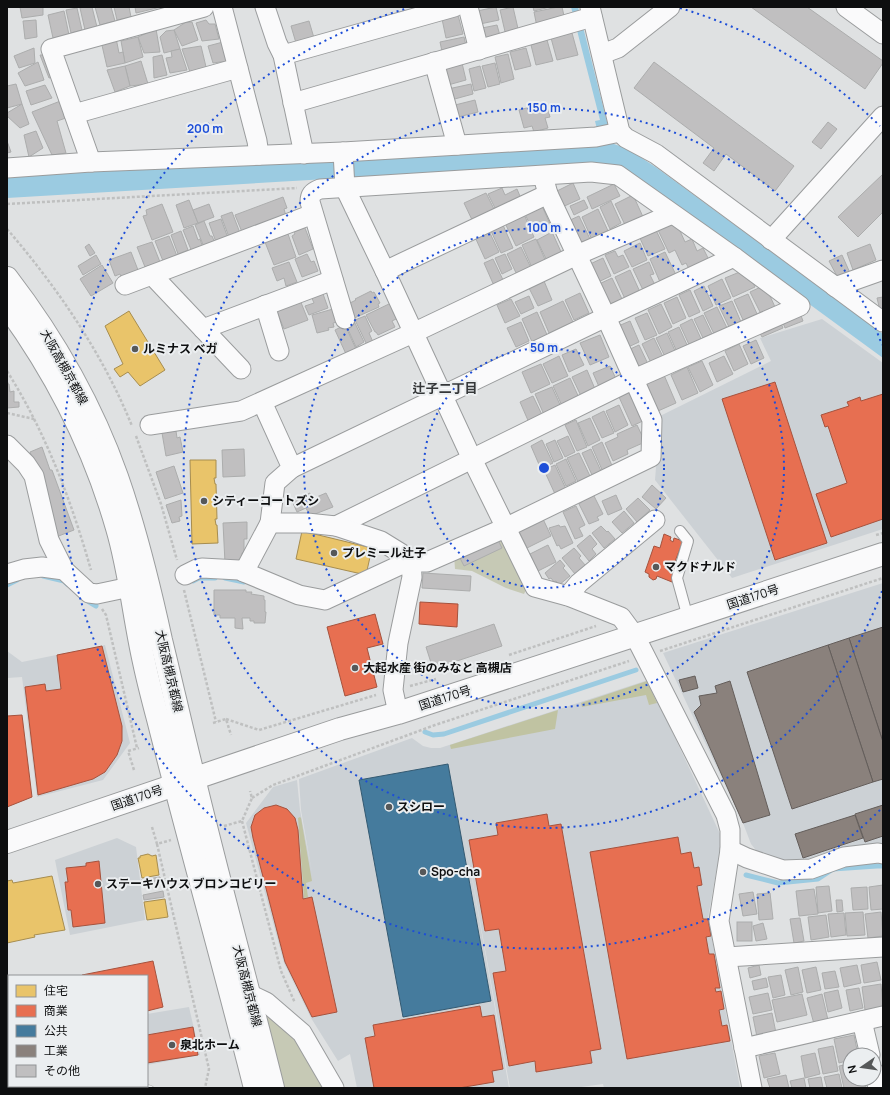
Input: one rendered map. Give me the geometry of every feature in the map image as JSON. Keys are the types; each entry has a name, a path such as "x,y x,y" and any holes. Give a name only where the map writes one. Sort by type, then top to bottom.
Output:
{"main road":[{"name":"大阪高槻京都線","path":"7,278 28,306 69,371 94,422 117,475 134,529 148,583 184,782 224,967 255,1088"},
{"name":"大阪高槻京都線","path":"7,306 50,372 72,413 90,451 117,528 126,561 144,662 184,782 249,994 273,1088"},
{"name":"国道170号","path":"7,842 340,729 398,713 883,554"}],"street":[{"path":"91,162 51,49 204,7"},
{"path":"222,7 257,141 259,155"},
{"path":"265,7 277,43 284,55 304,154"},
{"path":"284,55 454,7"},
{"path":"468,7 478,50"},
{"path":"602,54 618,48 670,7"},
{"path":"846,7 881,30"},
{"path":"294,103 478,50 584,17 602,54 610,134"},
{"path":"434,62 457,145"},
{"path":"74,114 238,68"},
{"path":"771,240 881,120"},
{"path":"7,168 91,162 259,155 343,155 610,134 626,138 656,154 883,322"},
{"path":"343,155 345,185 472,460 535,587 568,596 620,617 635,636 726,815 730,830 730,850 720,921 752,1088"},
{"path":"336,526 634,379 800,306 734,257 618,175 591,172 543,176 345,185 312,193 310,202 313,214 344,319"},
{"path":"270,523 306,522 336,526 381,541 415,562 427,562 505,528 651,457 652,420 606,317 548,194 543,176"},
{"path":"385,271 548,194"},
{"path":"125,285 313,214"},
{"path":"150,425 241,411 413,333 577,255 672,214"},
{"path":"244,572 270,523 275,483 292,468 734,257"},
{"path":"835,287 883,270"},
{"path":"152,275 242,369"},
{"path":"203,328 333,280"},
{"path":"265,305 279,351"},
{"path":"262,402 292,468"},
{"path":"7,445 26,464 34,476 49,540 64,570 89,593 97,594 130,587"},
{"path":"568,596 579,583 655,520"},
{"path":"185,575 196,569 202,568 239,570 299,595 325,600 411,560"},
{"path":"398,713 393,690 398,643 412,577 411,560"},
{"path":"7,574 24,569 42,567 64,570"},
{"path":"730,850 747,858 783,870 811,869 844,857 883,854"},
{"path":"727,957 883,947"},
{"path":"249,994 266,1002 302,1033 334,1088"},
{"path":"744,1048 883,1016"},
{"path":"862,1021 868,1047"}],"lane":[{"path":"680,531 688,541 677,578 688,618"}],"path":[{"path":"7,204 302,187 312,193"},
{"path":"7,371 21,393 47,445 63,483 79,530 99,604 106,615 138,748 128,751 134,770"},
{"path":"7,413 34,419"},
{"path":"657,654 659,651 883,578"},
{"path":"505,656 599,625"},
{"path":"298,1009 280,971 242,822 252,798 273,785 435,725 632,660"},
{"path":"213,723 226,719 259,730 393,690 437,679"},
{"path":"226,719 231,735"},
{"path":"250,791 252,798"},
{"path":"220,827 242,822"},
{"path":"152,827 210,1069 205,1088"},
{"path":"157,844 172,840"}],"shaded area":[{"path":"822,319 883,363 883,529 732,578 655,480 660,416 771,361 760,338"},
{"path":"883,583 883,846 864,845 802,864 760,855 751,844 743,823 663,653"},
{"path":"105,645 130,743 103,780 37,797 22,677 7,678 7,651 22,662"},
{"path":"648,680 722,838 708,918 740,1088 604,1088 603,1084 574,1088 510,1088 460,810 509,1088 357,1088 350,1054 338,1061 311,1018 284,963 246,823 273,787 297,780 300,810 312,873 301,810 299,779 412,738 423,746 440,748"},
{"path":"117,838 136,847 145,920 70,935 55,860"},
{"path":"189,1007 200,1055 148,1065 148,1014"}],"green space":[{"path":"499,535 526,590 524,594 506,588 472,571 455,569 454,555"},
{"path":"647,681 657,703 649,705 646,695 582,707 581,703"},
{"path":"558,710 555,729 451,749 450,745"},
{"path":"300,817 312,881 306,883 308,897 304,898 298,818"},
{"path":"263,1010 291,1031 328,1088 283,1088"}],"water":[{"path":"571,7 578,7 608,126 614,144 628,149 657,168 883,334 883,358 623,168 609,164 7,198 7,177 600,142 595,121 600,120"}],"building: 住宅":[{"name":"ルミナス ベガ","path":"129,311 165,370 140,386 128,372 120,377 114,369 123,364 105,326"},
{"name":"シティーコートズシ","path":"190,460 216,460 216,478 214,478 216,484 217,519 215,519 217,525 218,543 192,544"},
{"name":"プレミール辻子","path":"302,531 372,548 366,575 296,559"},
{"path":"148,854 152,856 156,855 159,875 142,878 138,858"},
{"path":"52,876 65,930 34,935 35,937 7,943 7,881 12,880 13,883"},
{"path":"165,899 168,917 147,920 144,902"}],"building: 商業":[{"path":"775,382 827,543 775,560 722,399"},
{"path":"883,394 883,519 831,537 816,494 847,483 828,426 825,427 821,415 849,406 847,402 860,397 861,401"},
{"path":"664,534 671,537 670,540 673,542 674,538 683,541 674,564 678,565 672,582 657,576 656,579 653,580 649,577 649,574 645,572 654,546 660,548"},
{"path":"420,602 458,604 457,627 419,624"},
{"name":"大起水産 街のみなと 高槻店","path":"375,614 383,644 367,648 377,687 345,696 327,627"},
{"path":"102,646 122,726 122,741 117,755 105,772 93,779 38,795 25,687 45,684 46,691 61,689 57,655"},
{"path":"22,715 32,797 7,807 7,716"},
{"path":"276,805 287,809 295,818 298,830 303,899 312,897 337,1012 312,1017 285,962 251,827 255,815 264,808"},
{"path":"547,814 549,826 561,824 601,1049 590,1051 592,1063 536,1072 535,1061 509,1066 493,973 506,971 499,929 485,931 469,840 498,835 496,823"},
{"path":"678,837 681,854 691,852 694,868 699,867 702,885 697,886 703,919 708,919 711,936 706,937 709,954 714,954 720,988 715,988 716,992 721,991 724,1009 719,1010 722,1026 727,1025 730,1041 627,1059 590,852"},
{"path":"99,861 105,923 73,927 71,910 68,910 65,882 68,882 66,868 86,866 86,863"},
{"path":"153,961 163,1007 148,1011 148,975 82,975"},
{"path":"480,1006 482,1017 494,1015 503,1069 492,1071 494,1082 459,1088 374,1088 365,1038 375,1036 373,1025"},
{"name":"泉北ホーム","path":"193,1027 198,1055 148,1063 148,1035"}],"building: 公共":[{"path":"448,764 491,1001 403,1017 359,780"}],"building: 工業":[{"path":"883,627 883,742 849,638"},
{"path":"849,638 883,742 883,779 873,782 828,645"},
{"path":"828,645 873,782 792,809 747,672"},
{"path":"695,676 698,688 683,692 679,680"},
{"path":"730,681 770,815 743,823 694,712 701,705 699,696 717,693 715,686"},
{"path":"883,805 883,836 865,842 855,814"},
{"path":"855,815 863,838 803,858 795,834"}],"building: その他":[{"path":"20,7 43,7 43,15 22,18"},
{"path":"92,7 97,27 85,30 80,8"},
{"path":"95,7 111,7 115,21 100,25"},
{"path":"114,7 129,7 131,17 117,20"},
{"path":"135,7 161,7 136,13"},
{"path":"496,7 499,20 480,24 477,11"},
{"path":"513,7 519,33 506,36 500,10"},
{"path":"533,7 550,7 534,11"},
{"path":"562,7 565,20 537,27 534,12"},
{"path":"751,7 807,7 883,61 883,63 865,89"},
{"path":"77,8 82,30 71,33 66,10"},
{"path":"64,11 69,35 53,38 48,15"},
{"path":"458,15 463,34 446,38 442,19"},
{"path":"36,20 37,37 25,39 23,21"},
{"path":"206,20 209,24 215,24 219,39 202,41 196,23"},
{"path":"309,21 314,38 296,43 291,26"},
{"path":"186,22 192,22 198,40 182,46 174,30"},
{"path":"497,25 501,39 481,44 477,29"},
{"path":"156,29 160,52 144,53 138,37"},
{"path":"174,30 180,49 164,53 160,37 166,31"},
{"path":"572,33 578,55 557,60 551,38"},
{"path":"138,37 143,57 125,63 121,41"},
{"path":"464,37 467,50 443,56 440,42"},
{"path":"116,38 119,53 123,52 125,63 107,67 101,41"},
{"path":"547,40 553,61 536,65 531,45"},
{"path":"223,42 227,61 213,63 208,46"},
{"path":"201,46 207,71 191,75 182,49"},
{"path":"34,48 35,63 19,68 14,56"},
{"path":"526,48 531,66 515,70 510,52"},
{"path":"180,49 187,70 170,73 166,58 172,57 171,51"},
{"path":"508,54 514,79 501,83 495,57"},
{"path":"40,55 46,55 55,77 49,78"},
{"path":"162,55 167,75 154,78 153,57"},
{"path":"141,61 148,84 130,86 125,66"},
{"path":"38,62 44,80 25,86 18,73"},
{"path":"654,62 794,166 775,191 726,154 714,171 703,163 714,148 634,88"},
{"path":"462,63 466,80 448,85 443,68"},
{"path":"495,63 500,84 488,87 482,66"},
{"path":"125,66 130,86 115,92 107,70"},
{"path":"480,66 486,88 474,91 469,69"},
{"path":"16,84 22,104 7,108 7,86"},
{"path":"471,84 473,94 451,100 448,89"},
{"path":"45,85 52,98 31,105 26,91"},
{"path":"63,100 69,117 57,121 66,153 52,155 32,112"},
{"path":"475,100 478,112 454,118 451,106"},
{"path":"546,103 550,117 545,118 548,128 534,132 532,126 524,128 519,110"},
{"path":"22,104 29,124 20,128 7,116 7,113"},
{"path":"828,122 837,129 821,149 812,142"},
{"path":"36,131 43,148 29,157 24,135"},
{"path":"7,141 11,152 7,153"},
{"path":"883,174 883,212 858,237 838,217"},
{"path":"573,183 580,199 560,208 553,193"},
{"path":"614,184 620,196 592,209 587,197"},
{"path":"502,188 505,195 517,189 522,201 497,212 488,194"},
{"path":"486,193 496,213 474,224 464,203"},
{"path":"633,195 644,219 626,227 615,204"},
{"path":"283,197 287,208 284,209 286,216 242,232 235,215"},
{"path":"189,200 198,223 184,228 176,205"},
{"path":"584,200 588,208 574,215 570,206"},
{"path":"611,201 621,223 610,229 600,207"},
{"path":"162,204 173,232 152,240 143,216 147,215 146,210"},
{"path":"209,204 214,217 198,223 193,210"},
{"path":"541,204 551,226 534,233 524,212"},
{"path":"598,209 609,233 592,240 582,217"},
{"path":"232,212 240,233 229,237 221,216"},
{"path":"523,212 534,237 516,246 504,221"},
{"path":"579,216 590,239 578,244 568,221"},
{"path":"221,219 228,238 216,242 209,223"},
{"path":"204,221 210,236 212,236 215,243 204,247 195,225"},
{"path":"676,222 685,242 692,239 697,251 703,248 709,260 689,269 686,263 682,265 675,250 669,253 658,230"},
{"path":"503,225 513,248 501,253 491,231"},
{"path":"193,226 198,240 200,239 203,248 192,252 183,230"},
{"path":"305,228 313,249 299,255 292,236 295,234 294,232"},
{"path":"655,228 665,249 648,256 639,236"},
{"path":"181,231 188,250 178,254 171,235"},
{"path":"489,231 499,252 485,259 475,237"},
{"path":"552,232 562,254 547,261 537,240"},
{"path":"288,234 296,257 274,265 265,242"},
{"path":"169,236 177,256 163,261 155,241"},
{"path":"536,239 547,264 533,270 522,245"},
{"path":"152,242 160,262 145,267 137,247"},
{"path":"640,243 647,260 632,267 624,251"},
{"path":"89,244 95,253 90,256 85,247"},
{"path":"870,244 876,260 853,270 847,253"},
{"path":"521,247 532,270 518,277 507,254"},
{"path":"615,251 618,257 623,255 629,267 614,274 605,255"},
{"path":"131,252 138,270 122,279 120,274 115,276 109,260"},
{"path":"665,252 676,275 660,282 650,259"},
{"path":"307,254 311,262 314,261 318,271 302,277 295,259"},
{"path":"505,254 512,269 502,274 495,258"},
{"path":"96,255 101,264 83,275 78,266"},
{"path":"842,255 850,273 838,278 829,261"},
{"path":"603,258 611,276 596,283 588,265"},
{"path":"493,259 505,284 495,288 484,263"},
{"path":"289,262 297,282 286,286 284,278 277,281 272,268"},
{"path":"649,262 654,274 650,275 655,285 643,290 633,269"},
{"path":"102,265 113,283 91,296 80,279"},
{"path":"747,269 755,287 733,297 725,278"},
{"path":"630,270 640,292 625,299 615,277"},
{"path":"612,278 622,299 606,306 597,285"},
{"path":"722,279 731,298 716,305 708,286"},
{"path":"544,281 552,300 538,306 529,288"},
{"path":"765,285 775,307 761,314 750,292"},
{"path":"704,286 713,306 703,311 694,291"},
{"path":"690,290 700,312 689,317 679,295"},
{"path":"322,291 328,308 309,315 305,306 314,303 311,296"},
{"path":"371,291 372,293 374,292 380,303 378,304 379,307 352,319 346,305"},
{"path":"580,293 589,313 574,320 565,300"},
{"path":"748,294 758,316 744,322 734,300"},
{"path":"529,296 534,308 521,314 515,302"},
{"path":"677,297 686,318 673,324 664,303"},
{"path":"883,297 883,319 882,319 877,298"},
{"path":"511,299 520,316 505,323 497,305"},
{"path":"300,300 308,320 284,329 276,309"},
{"path":"563,301 573,322 549,333 540,312"},
{"path":"732,301 741,322 729,327 719,306"},
{"path":"391,303 398,318 392,321 395,327 378,335 366,315"},
{"path":"661,304 672,327 659,334 648,310"},
{"path":"717,307 728,330 715,336 704,313"},
{"path":"333,309 337,322 333,323 334,327 317,333 312,315"},
{"path":"537,312 548,337 533,344 522,319"},
{"path":"647,313 657,335 645,340 635,318"},
{"path":"800,313 803,321 785,328 781,318"},
{"path":"703,315 712,334 703,338 694,319"},
{"path":"365,316 372,331 369,333 373,342 367,345 355,320"},
{"path":"692,319 703,343 691,349 680,325"},
{"path":"779,319 783,328 762,337 757,328"},
{"path":"354,321 364,342 356,347 346,325"},
{"path":"630,321 639,342 626,348 616,327"},
{"path":"521,322 529,341 516,347 507,328"},
{"path":"345,325 356,349 346,354 335,330"},
{"path":"679,327 688,347 677,352 668,332"},
{"path":"667,333 677,355 666,359 656,338"},
{"path":"600,335 609,357 590,365 580,343"},
{"path":"654,338 665,361 653,367 642,344"},
{"path":"756,340 764,358 751,364 743,346"},
{"path":"739,344 748,364 734,371 725,351"},
{"path":"639,345 648,364 636,369 628,350"},
{"path":"576,349 584,365 569,372 562,355"},
{"path":"559,356 568,376 552,383 543,364"},
{"path":"724,356 733,374 717,382 709,363"},
{"path":"702,361 713,385 700,392 688,367"},
{"path":"541,364 550,384 531,393 522,372"},
{"path":"610,366 617,381 600,389 593,373"},
{"path":"687,367 698,393 682,400 671,375"},
{"path":"587,370 595,389 581,396 572,377"},
{"path":"664,375 676,403 658,411 645,384"},
{"path":"570,378 580,400 563,408 553,386"},
{"path":"7,379 10,392 14,391 14,402 19,402 19,407 7,408"},
{"path":"552,387 562,409 545,417 535,394"},
{"path":"632,391 645,420 632,426 619,397"},
{"path":"533,396 544,419 530,425 520,402"},
{"path":"619,405 628,425 615,432 606,411"},
{"path":"604,411 614,433 602,438 592,417"},
{"path":"590,418 600,440 588,446 578,423"},
{"path":"576,420 587,447 577,451 565,425"},
{"path":"637,425 645,442 627,450 628,454 613,461 605,443 618,437 617,434"},
{"path":"176,431 177,438 180,437 183,452 166,456 162,433"},
{"path":"568,436 575,452 565,457 557,441"},
{"path":"542,440 553,463 541,469 531,446"},
{"path":"555,440 563,458 554,462 546,444"},
{"path":"602,442 613,468 603,472 592,447"},
{"path":"42,447 74,530 56,537 45,494 30,452"},
{"path":"244,449 245,476 223,477 222,450"},
{"path":"591,449 601,471 592,475 582,453"},
{"path":"579,453 590,476 578,482 567,458"},
{"path":"566,459 576,481 566,486 556,464"},
{"path":"555,465 566,489 555,494 544,470"},
{"path":"174,466 183,493 165,499 156,472"},
{"path":"652,485 666,498 656,509 642,497"},
{"path":"310,493 312,499 326,493 333,507 310,516 306,508 297,512 292,501"},
{"path":"593,494 603,514 597,517 599,520 589,524 579,504 583,501 582,500"},
{"path":"616,495 622,509 608,515 602,501"},
{"path":"638,498 650,510 637,522 626,509"},
{"path":"181,500 182,516 179,517 180,521 172,523 166,505"},
{"path":"576,506 585,525 579,528 583,536 575,539 563,512"},
{"path":"624,511 634,523 622,533 612,522"},
{"path":"543,519 551,536 527,548 518,530"},
{"path":"247,522 247,539 244,539 242,562 225,563 223,523"},
{"path":"559,525 560,527 565,526 573,543 561,549 559,545 557,546 549,528"},
{"path":"601,526 615,539 604,548 592,533"},
{"path":"590,535 597,544 592,549 596,554 589,561 577,546"},
{"path":"496,536 502,548 464,566 458,554"},
{"path":"548,545 556,562 538,571 530,554"},
{"path":"574,548 581,556 579,558 586,566 575,574 562,558"},
{"path":"560,560 565,566 563,568 570,576 559,585 551,578 549,579 545,573"},
{"path":"423,573 471,576 470,591 422,588"},
{"path":"214,590 246,590 246,592 252,592 251,594 264,596 266,612 265,623 254,623 254,621 250,621 250,618 242,618 243,629 235,628 235,618 220,618 220,615 214,615"},
{"path":"494,624 502,646 433,669 426,647"},
{"path":"160,877 162,883 142,886 141,880"},
{"path":"883,885 883,909 871,910 869,887"},
{"path":"829,886 832,911 818,913 816,887"},
{"path":"867,887 868,909 853,910 851,888"},
{"path":"814,889 818,914 799,916 796,891"},
{"path":"163,891 164,897 144,900 143,895"},
{"path":"753,892 757,914 743,916 739,894"},
{"path":"770,893 773,919 759,920 757,894"},
{"path":"836,900 842,900 843,911 837,912"},
{"path":"863,912 865,935 847,936 845,913"},
{"path":"881,912 883,936 868,938 865,914"},
{"path":"844,913 846,935 831,937 828,914"},
{"path":"826,915 829,937 811,940 808,917"},
{"path":"800,918 804,941 794,943 790,919"},
{"path":"737,922 752,922 752,941 737,941"},
{"path":"763,923 767,939 756,941 753,926"},
{"path":"877,962 881,980 864,983 861,965"},
{"path":"759,965 761,975 750,978 748,968"},
{"path":"857,965 861,983 844,987 840,968"},
{"path":"798,967 803,992 791,995 785,970"},
{"path":"816,967 821,990 807,993 802,970"},
{"path":"835,971 839,987 825,989 822,973"},
{"path":"781,975 785,995 773,998 768,977"},
{"path":"766,978 768,987 754,990 752,981"},
{"path":"881,984 883,1007 865,1010 862,987"},
{"path":"859,988 863,1008 850,1011 846,990"},
{"path":"838,990 842,1008 828,1012 824,993"},
{"path":"768,993 772,1010 753,1014 749,997"},
{"path":"802,994 807,1015 777,1022 772,1000"},
{"path":"822,994 828,1020 814,1024 807,998"},
{"path":"772,1013 776,1033 757,1037 753,1017"},
{"path":"854,1035 856,1047 842,1047 842,1062 839,1063 834,1039"},
{"path":"833,1046 838,1071 823,1074 818,1049"},
{"path":"775,1053 780,1074 764,1078 759,1056"},
{"path":"815,1053 820,1074 805,1078 801,1056"},
{"path":"842,1065 842,1079 839,1066"},
{"path":"7,1066 8,1066 8,1086"},
{"path":"839,1074 842,1088 827,1088 824,1077"},
{"path":"786,1075 789,1088 770,1088 767,1079"},
{"path":"821,1077 823,1088 810,1088 808,1079"},
{"path":"804,1078 806,1088 792,1088 790,1081"},
{"path":"23,1087 44,1087 44,1088"},
{"path":"844,1087 866,1088 844,1088"}],"waterway":[{"path":"43,576 64,581 67,584"},
{"path":"193,581 199,578 215,578"},
{"path":"225,578 244,582"},
{"path":"7,585 17,580"},
{"path":"86,600 96,606"},
{"path":"425,732 433,735 444,734 636,670"},
{"path":"746,875 778,883 818,879 833,869 883,866"}],"railway":[{"path":"148,1086 152,1088"}],"place":[{"name":"ルミナス ベガ","path":"135,349"},
{"name":"シティーコートズシ","path":"204,501"},
{"name":"プレミール辻子","path":"334,553"},
{"name":"マクドナルド","path":"656,567"},
{"name":"大起水産 街のみなと 高槻店","path":"355,668"},
{"name":"スシロー","path":"389,807"},
{"name":"Spo-cha","path":"423,872"},
{"name":"ステーキハウス ブロンコビリー","path":"98,884"},
{"name":"泉北ホーム","path":"172,1045"}],"district":[{"name":"辻子二丁目","path":"445,388"}]}
